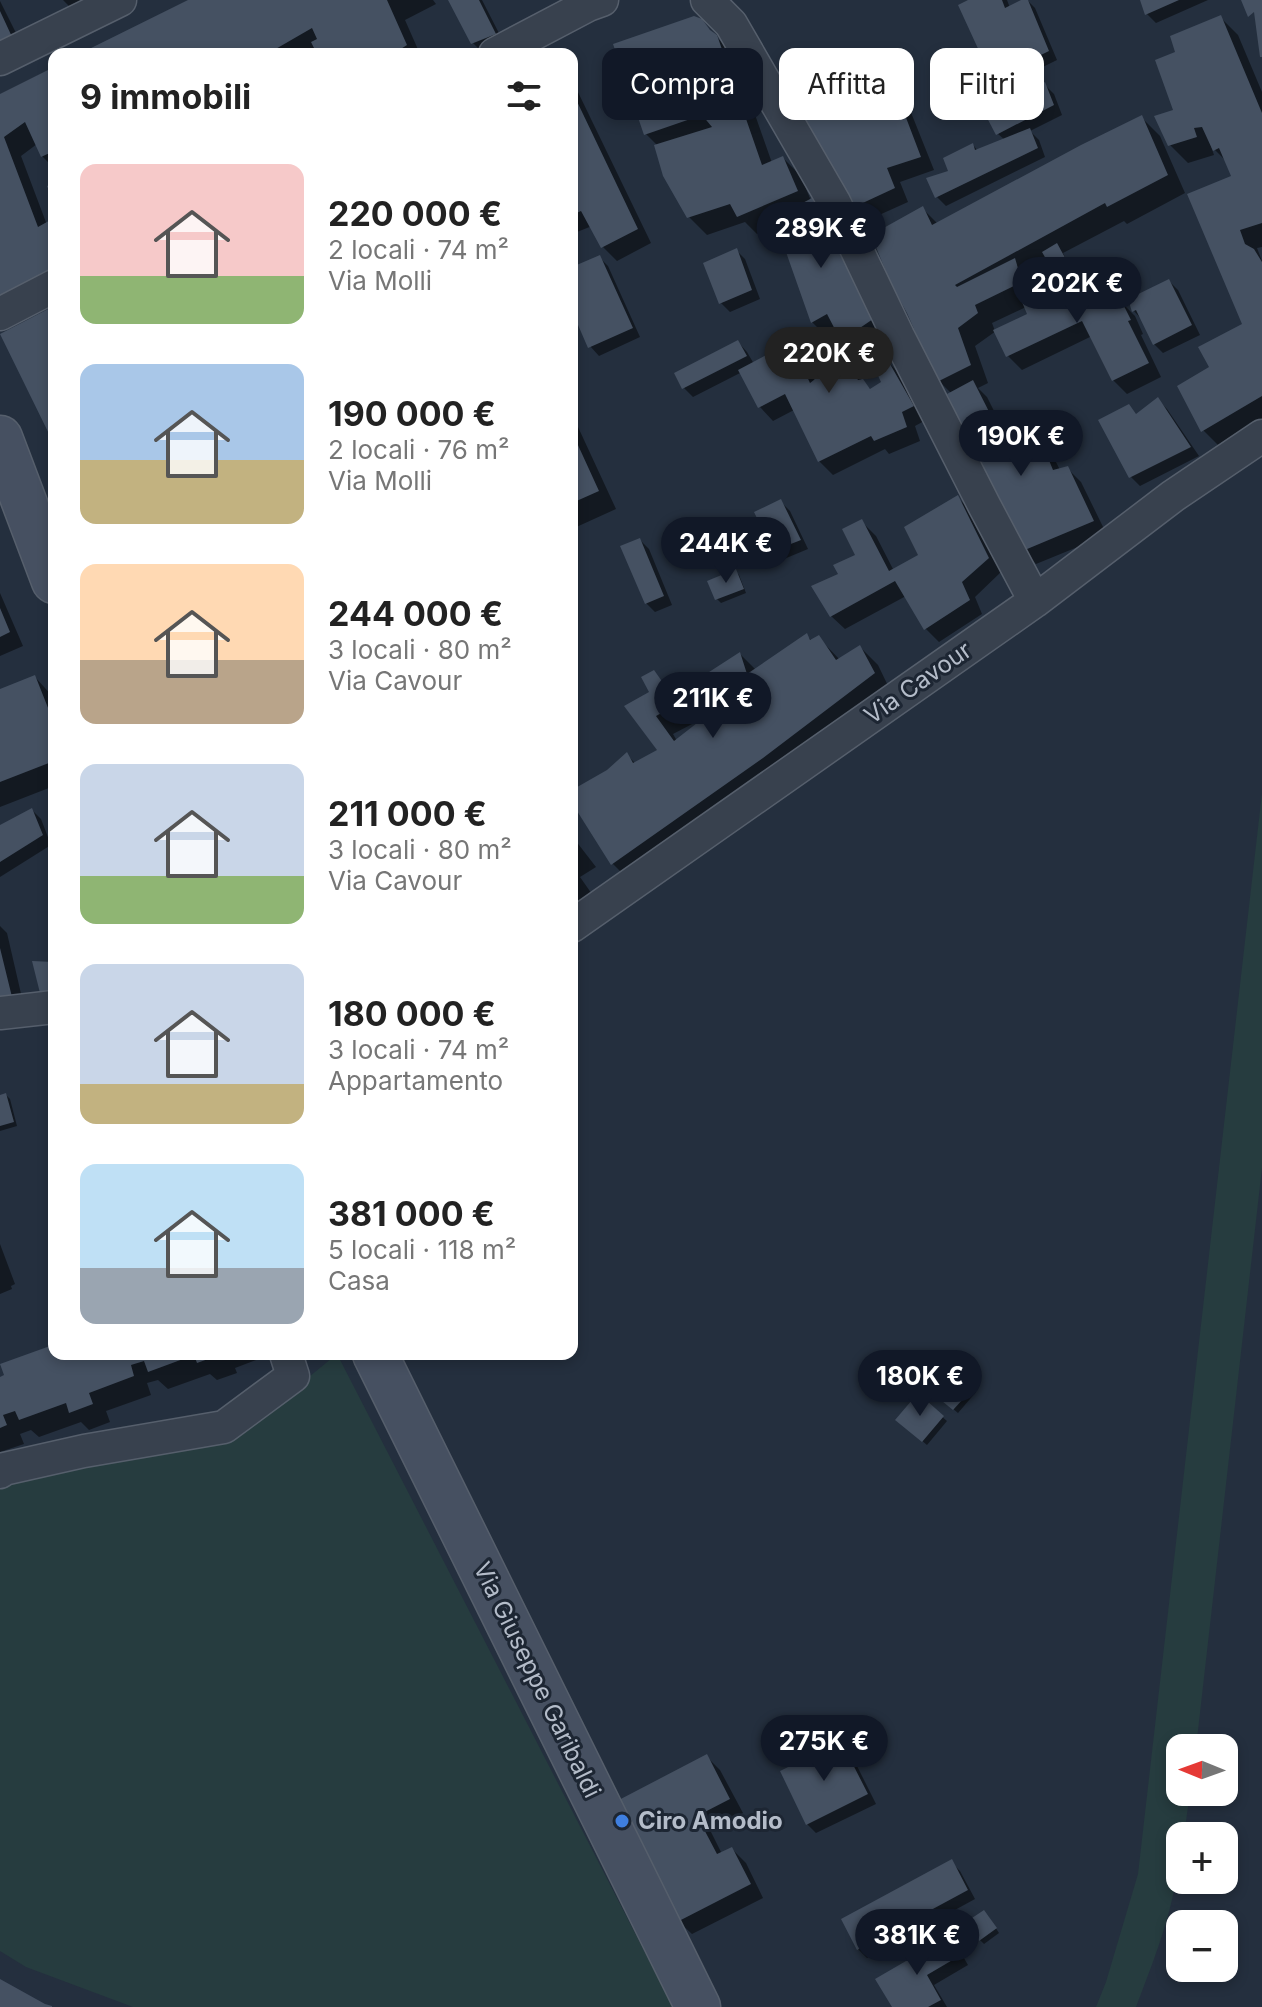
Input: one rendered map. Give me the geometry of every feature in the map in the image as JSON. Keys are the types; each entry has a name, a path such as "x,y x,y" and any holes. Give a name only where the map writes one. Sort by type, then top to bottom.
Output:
{"main road":[{"path":"0,438 13,511 48,571"},
{"name":"Via Giuseppe Garibaldi","path":"378,1360 698,2007"}],"street":[{"path":"0,59 120,0"},
{"path":"506,48 602,0"},
{"path":"707,0 731,24 834,202 898,336 1035,601"},
{"path":"0,314 48,289"},
{"name":"Via Cavour","path":"578,922 1035,601 1173,496 1262,436"},
{"path":"0,1013 48,1008"},
{"path":"0,1472 84,1451 224,1427 293,1376 288,1360"}],"green space":[{"path":"1262,793 1262,1168 1198,1734 1166,1734 1166,1806 1188,1806 1186,1822 1166,1822 1166,1894 1173,1894 1136,2007 1096,2007 1138,1874"},
{"path":"330,1360 340,1360 673,2007 133,2007 26,1967 0,1951 0,1485 25,1472 219,1439"}],"building":[{"path":"188,0 387,0 407,45 402,48 314,48 311,42 317,39 312,28 277,48 91,48"},
{"path":"448,0 479,0 496,34 471,44"},
{"path":"968,0 1002,0 1005,8 1028,0 1049,51 1044,53 1044,48 978,48 958,5"},
{"path":"1140,0 1179,0 1145,15"},
{"path":"1241,0 1262,0 1262,57 1254,12 1248,17"},
{"path":"0,11 13,39 0,46"},
{"path":"1221,15 1262,113 1262,223 1240,230 1245,244 1254,249 1262,262 1262,396 1201,432 1177,386 1209,367 1198,347 1242,324 1187,194 1231,176 1219,148 1213,151 1202,127 1194,128 1197,137 1168,146 1154,116 1173,110 1155,60 1175,52 1170,36"},
{"path":"694,16 702,19 717,35 722,48 614,48 613,44"},
{"path":"48,70 48,154 41,157 25,122 4,137 38,227 48,221 48,272 0,295 0,94"},
{"path":"1044,83 1054,105 1044,110"},
{"path":"578,104 638,229 601,248 581,211 578,212"},
{"path":"1142,115 1168,175 1107,207 1105,203 955,285 957,287 1015,258 1022,282 975,305 978,313 958,328 971,365 937,382 871,235 923,206 932,225"},
{"path":"639,120 688,120 644,135"},
{"path":"706,120 746,120 762,165 783,156 798,191 737,217 730,204 687,218 663,176 654,145 712,127"},
{"path":"800,120 907,120 921,157 887,168 895,188 852,208 821,147 815,150"},
{"path":"988,120 1025,120 996,135"},
{"path":"1030,128 1038,148 935,198 926,178 948,171 943,158 973,143 975,150"},
{"path":"812,198 873,319 841,341 827,314 811,323 774,218"},
{"path":"1057,243 1069,265 1054,273 1042,252"},
{"path":"737,248 752,290 719,304 703,263"},
{"path":"600,255 633,328 588,348 578,325 578,264"},
{"path":"1093,275 1108,306 1121,300 1149,363 1112,381 1082,321 1006,357 993,330 1027,314 1022,302 1070,279 1072,285"},
{"path":"1169,279 1192,325 1153,345 1136,310 1132,312 1128,299"},
{"path":"48,309 48,432 0,334"},
{"path":"817,327 825,343 835,341 858,380 863,379 870,389 881,382 872,363 886,357 914,406 902,412 907,427 874,441 871,436 818,462 785,394 758,408 738,370 791,342 810,383 819,376 798,337"},
{"path":"738,340 747,356 682,389 674,373"},
{"path":"973,380 1016,465 1029,460 1026,449 1042,443 1053,470 1068,466 1094,521 1020,552 947,394"},
{"path":"1158,397 1191,447 1129,478 1098,420 1129,404 1136,414"},
{"path":"578,445 599,491 578,500"},
{"path":"958,495 989,558 962,582 970,600 924,630 895,581 830,617 811,586 838,574 833,565 855,555 842,529 862,519 889,571 918,555 904,527"},
{"path":"781,499 801,540 773,551 754,512"},
{"path":"640,538 664,596 645,604 620,546"},
{"path":"736,569 744,589 715,600 707,581"},
{"path":"0,608 10,632 0,637"},
{"path":"807,633 810,640 819,635 836,660 860,645 875,673 763,758 611,865 578,813 578,787 607,770 627,752 633,763 657,750 624,706 649,692 641,677 654,670 678,704 656,716 674,741 720,705 706,674 740,652 747,674"},
{"path":"35,675 48,708 48,763 0,782 0,689"},
{"path":"32,808 43,835 0,862 0,825"},
{"path":"0,948 12,997 0,999"},
{"path":"32,961 48,962 48,996 41,997"},
{"path":"6,1093 14,1122 0,1126 0,1095"},
{"path":"48,1347 48,1360 180,1360 148,1372 144,1361 131,1365 134,1376 89,1393 93,1404 69,1413 66,1403 19,1420 15,1411 3,1415 7,1425 0,1428 0,1377 4,1375 0,1364"},
{"path":"948,1364 974,1387 953,1410 926,1388"},
{"path":"918,1393 944,1416 922,1442 895,1420"},
{"path":"841,1741 868,1794 806,1825 780,1771"},
{"path":"707,1754 730,1799 697,1816 717,1854 732,1847 751,1884 677,1922 615,1802"},
{"path":"952,1859 968,1890 857,1950 841,1919"},
{"path":"984,1910 997,1928 979,1941 966,1922"},
{"path":"949,1936 961,1955 927,1975 941,2000 928,2007 892,2007 875,1979"},
{"path":"0,1979 52,2006 52,2007 0,2007"}],"place":[{"name":"Ciro Amodio","path":"622,1821"}]}
